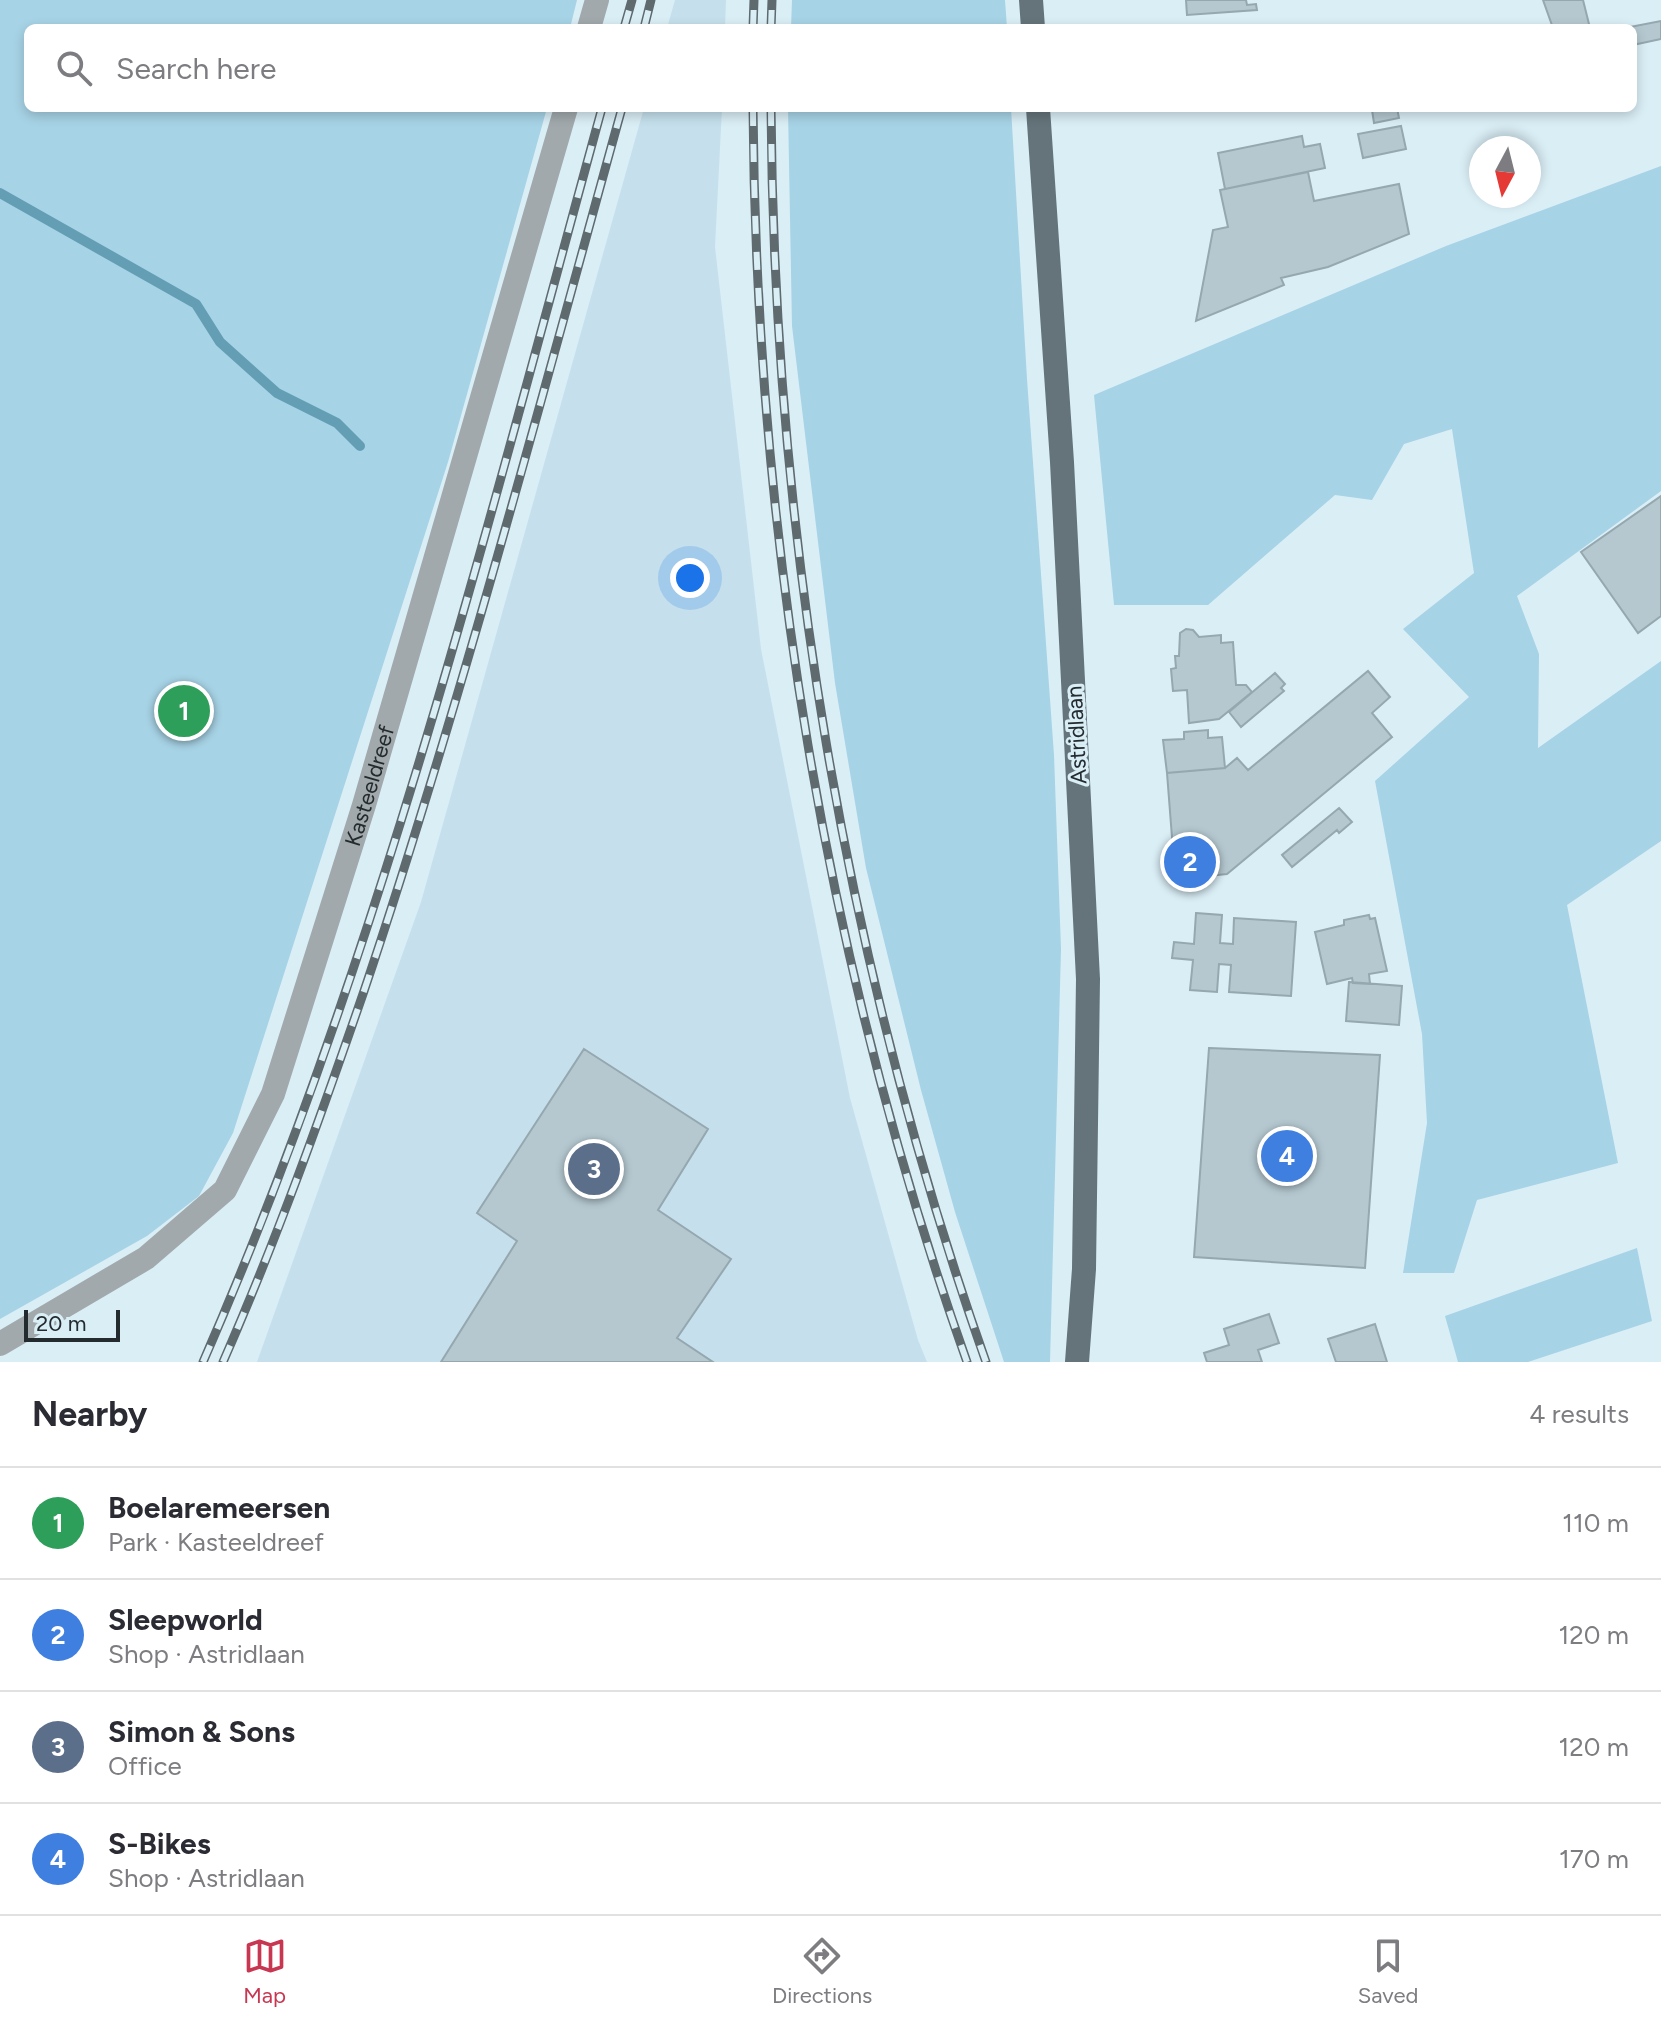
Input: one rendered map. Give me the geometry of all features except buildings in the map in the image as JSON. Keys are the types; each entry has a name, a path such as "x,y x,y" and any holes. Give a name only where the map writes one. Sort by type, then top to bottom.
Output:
{"main road":[{"path":"1031,0 1033,24"},
{"name":"Astridlaan","path":"1038,112 1062,462 1088,979 1084,1269 1077,1362"}],"street":[{"path":"590,24 597,0"},
{"name":"Kasteeldreef","path":"0,1344 146,1258 225,1190 273,1094 364,805 565,112"}],"shaded area":[{"path":"0,0 577,0 571,24 24,24 24,112 546,112 448,462 233,1133 199,1196 147,1236 0,1319"},
{"path":"675,0 726,0 725,24 668,24"},
{"path":"792,0 1005,0 1007,24 791,24"},
{"path":"643,112 722,112 715,247 761,649 850,1098 918,1340 927,1362 257,1362 421,902"},
{"path":"788,112 1011,112 1054,755 1061,949 1050,1362 1004,1362 955,1212 921,1090 866,868 835,683 792,326"},
{"path":"1661,166 1661,491 1517,596 1539,654 1538,748 1661,661 1661,841 1567,905 1618,1163 1477,1200 1454,1273 1403,1273 1427,1123 1422,1034 1375,781 1469,697 1403,629 1474,573 1452,429 1404,444 1372,500 1335,495 1208,605 1114,605 1094,395 1446,246"},
{"path":"1637,1248 1652,1321 1528,1362 1458,1362 1445,1316"}],"waterway":[{"path":"0,193 196,304 220,342 277,393 337,423 360,446"}],"railway":[{"path":"625,24 632,0"},
{"path":"645,24 651,0"},
{"path":"753,24 754,0"},
{"path":"771,24 772,0"},
{"path":"203,1362 266,1210 376,900 471,584 601,112"},
{"path":"223,1362 314,1131 400,882 499,551 621,112"},
{"path":"753,112 757,267 768,427 785,586 808,744 838,902 874,1057 917,1211 967,1362"},
{"path":"771,112 775,267 786,427 803,586 826,744 856,901 893,1057 936,1210 986,1362"}],"place":[{"name":"Boelaremeersen","path":"184,711"},
{"name":"Sleepworld","path":"1190,862"},
{"name":"S-Bikes","path":"1287,1156"},
{"name":"Simon & Sons","path":"594,1169"}]}
